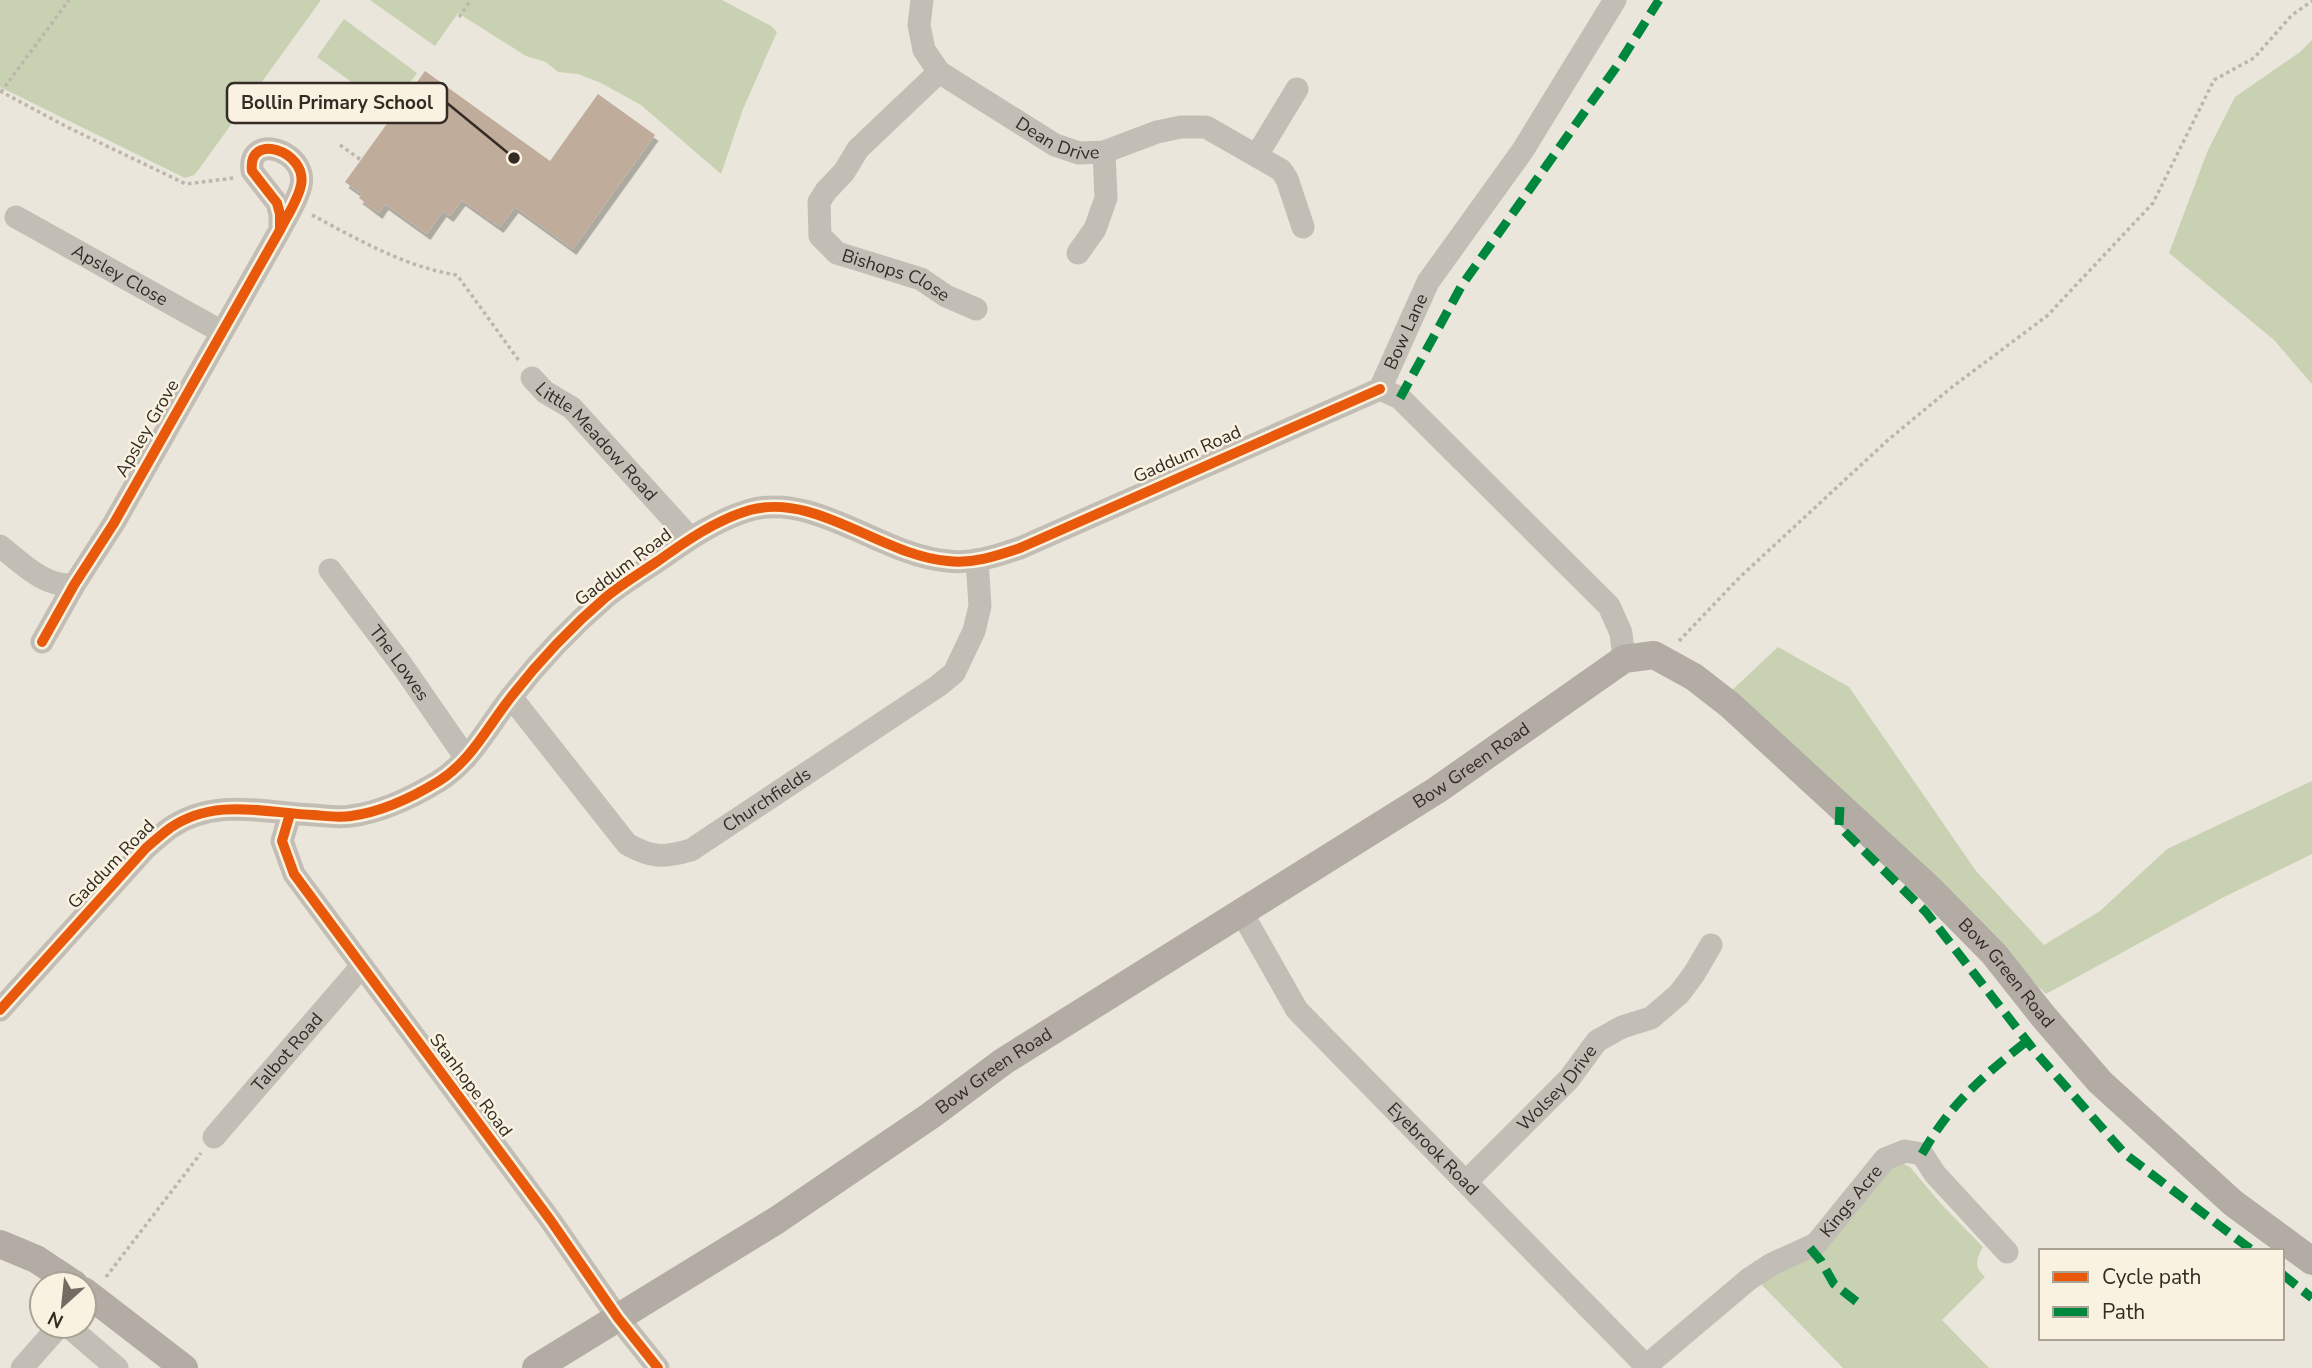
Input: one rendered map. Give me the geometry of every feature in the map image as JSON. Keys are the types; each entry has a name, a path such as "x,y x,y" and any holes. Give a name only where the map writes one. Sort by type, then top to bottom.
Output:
{"main road":[{"name":"Bow Green Road","path":"536,1368 777,1220 930,1116 1004,1061 1437,790 1624,659 1654,655 1694,677 1730,705 1929,888 1994,954 2100,1082 2232,1203 2312,1261"},
{"path":"0,1244 36,1259 51,1270"},
{"path":"98,1304 184,1368"}],"street":[{"name":"Dean Drive","path":"922,0 919,24 924,50 939,72 1055,145 1079,153 1104,152 1157,132 1181,127 1206,127 1281,170 1287,178 1303,228"},
{"name":"Bow Lane","path":"1615,0 1522,150 1428,282 1380,389 1400,398 1609,606 1621,633 1624,659"},
{"name":"Bishops Close","path":"939,72 858,149 844,172 826,191 819,202 820,236 837,253 921,279 946,296 976,309"},
{"path":"1257,155 1297,89"},
{"name":"Apsley Grove","path":"43,642 74,585 114,523 280,230 301,185 301,173 288,156 272,148 260,151 251,165 254,176"},
{"path":"1078,253 1095,229 1106,198 1104,152"},
{"path":"254,176 277,203 280,230"},
{"name":"Apsley Close","path":"16,217 222,332"},
{"name":"Little Meadow Road","path":"532,378 545,392 572,408 690,538"},
{"name":"Gaddum Road","path":"0,1010 146,848 171,827 219,808 253,808 290,814 349,817 377,810 441,780 467,758 511,697 555,644 607,596 690,538 719,522 751,510 794,509 918,555 947,562 977,561 1020,548 1380,389"},
{"path":"0,546 45,580 60,586 74,585"},
{"name":"Churchfields","path":"511,697 627,844 647,855 669,856 691,850 954,673 965,655 980,606 977,561"},
{"name":"The Lowes","path":"330,570 467,758"},
{"name":"Stanhope Road","path":"290,814 282,841 294,874 657,1368"},
{"name":"Eyebrook Road","path":"1242,913 1297,1010 1647,1367"},
{"name":"Wolsey Drive","path":"1466,1182 1569,1079 1597,1041 1622,1027 1651,1018 1679,994 1710,945"},
{"name":"Talbot Road","path":"214,1137 361,967"},
{"name":"Kings Acre","path":"1647,1367 1749,1279 1772,1264 1816,1244 1885,1159 1905,1150 1922,1154 1935,1174 2007,1252"},
{"path":"22,1368 47,1340"},
{"path":"84,1340 117,1368"}],"path":[{"path":"69,0 0,92 186,184 254,176"},
{"path":"459,17 471,0"},
{"path":"1661,659 1740,577 1888,440 1952,387 2047,316 2153,203 2214,80 2254,58 2292,15 2312,1"},
{"path":"340,145 361,160"},
{"path":"293,205 396,256 427,269 457,275 532,378"},
{"path":"98,1275 214,1137"}],"green space":[{"path":"0,0 321,0 199,169 194,175 185,178 0,87"},
{"path":"370,0 722,0 771,26 777,32 743,109 721,174 641,105 601,83 578,74 558,72 546,62 526,56 458,13 435,46"},
{"path":"344,19 417,73 390,110 317,57"},
{"path":"2312,40 2312,384 2274,340 2169,253 2208,150 2235,97 2300,52"},
{"path":"1778,647 1849,687 1976,871 2044,945 2100,911 2167,849 2312,781 2312,854 2224,897 2046,994 1730,692"},
{"path":"1900,1162 1910,1167 1983,1247 1977,1263 1985,1277 1942,1320 1989,1368 1843,1368 1758,1281 1805,1261 1885,1170"}],"building":[{"path":"425,71 550,161 598,94 655,135 573,249 515,207 500,227 462,200 450,216 443,211 427,234 385,204 379,213 359,198 362,194 345,182"}],"marked path":[{"path":"1400,398 1462,285 1622,59 1659,0"},
{"path":"1840,807 1839,826 1926,912 2037,1054 2125,1154 2250,1249"},
{"path":"1922,1154 1944,1120 1968,1092 2027,1041"},
{"path":"1810,1248 1834,1284 1862,1306"},
{"path":"2284,1276 2312,1298"}],"cycle path":[{"path":"42,642 74,585 114,523 280,230 295,202 301,185 301,173 296,163 277,150 267,149 259,152 253,159 252,171 277,203 280,230"},
{"path":"0,1010 146,848 187,818 240,809 333,817 351,816 396,803 439,781 461,764 533,670 593,608 679,546 725,519 750,510 775,507 800,510 923,557 957,562 984,559 1020,548 1380,389"},
{"path":"290,814 282,841 294,874 551,1221 618,1318 658,1368"}],"place":[{"name":"Bollin Primary School","path":"514,158"}]}
